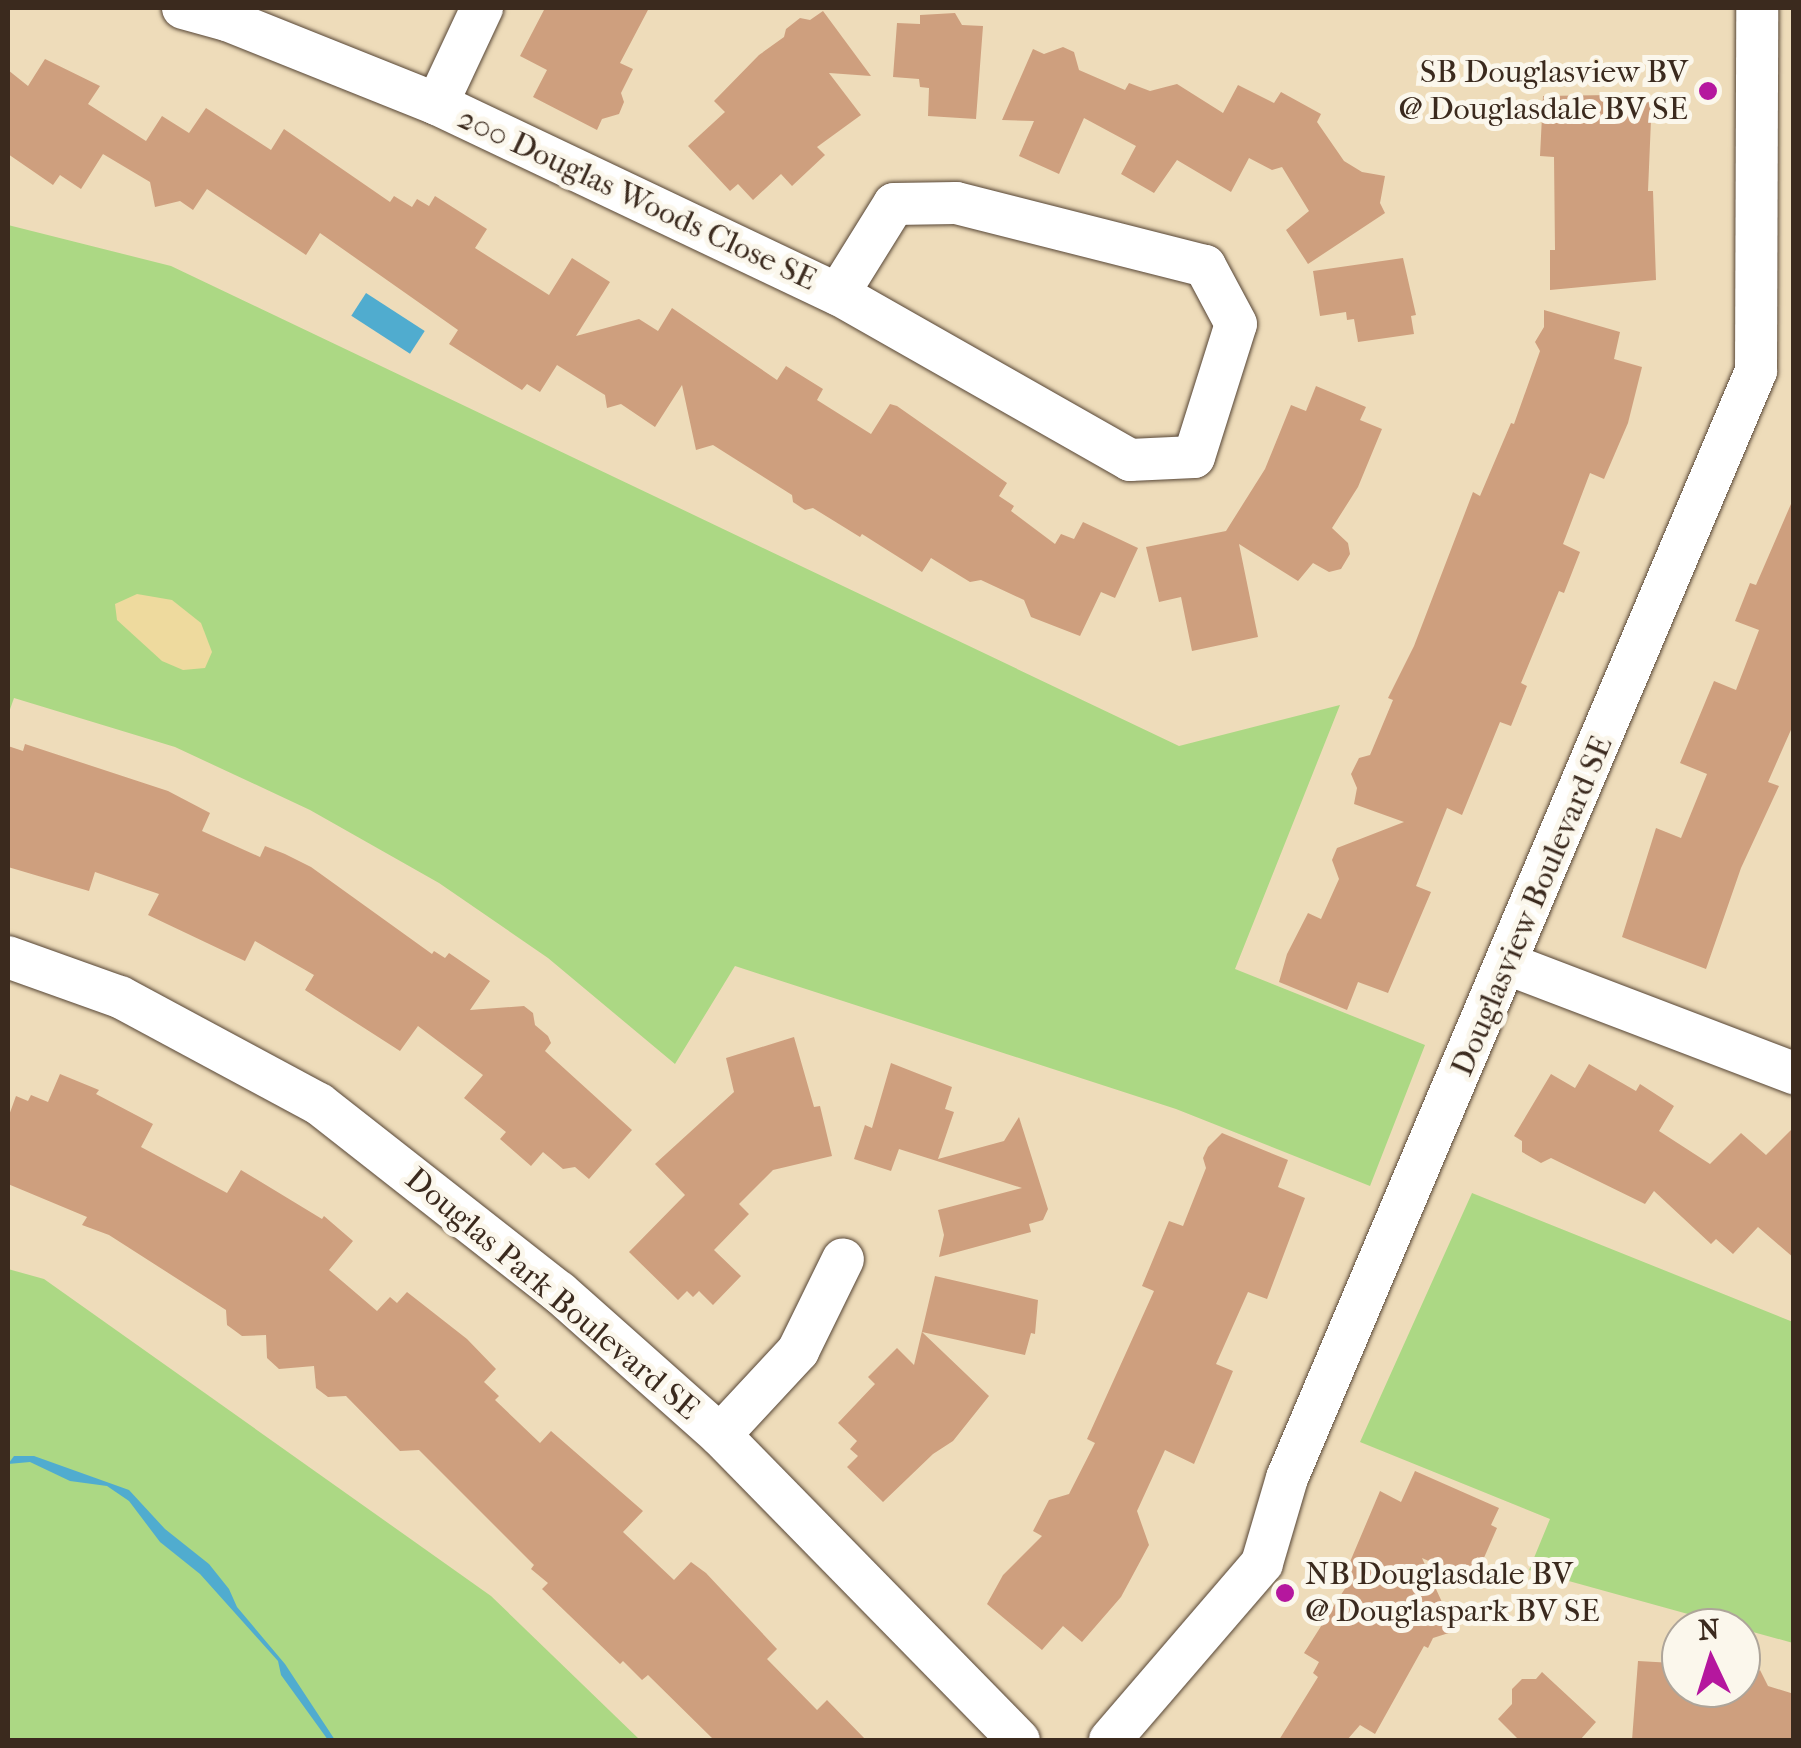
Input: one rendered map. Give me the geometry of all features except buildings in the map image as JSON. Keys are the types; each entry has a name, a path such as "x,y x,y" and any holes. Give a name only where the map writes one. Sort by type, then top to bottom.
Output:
{"street":[{"name":"200 Douglas Woods Close SE","path":"183,8 228,20 437,104 838,294 1130,460 1194,458 1236,324 1206,266 956,203 894,204 838,294"},
{"path":"437,104 482,8"},
{"name":"Douglasview Boulevard SE","path":"1110,1740 1262,1563 1286,1478 1508,964 1756,371 1757,8"},
{"name":"Douglas Park Boulevard SE","path":"8,957 120,997 319,1104 559,1292 720,1434 1018,1740"},
{"path":"1508,964 1794,1073"},
{"path":"720,1434 798,1352 843,1259"}],"green space":[{"path":"8,225 171,266 1179,746 1340,705 1235,969 1425,1045 1370,1186 1176,1109 735,966 675,1064 548,958 439,883 310,810 175,747 14,698 8,715"},
{"path":"1472,1193 1793,1322 1793,1643 1761,1634 1761,1608 1666,1608 1529,1570 1550,1519 1360,1442"},
{"path":"8,1269 44,1279 491,1596 640,1740 8,1740"}],"sand":[{"path":"137,594 172,600 201,623 212,652 205,668 183,670 162,661 117,620 115,604"}],"water":[{"path":"366,293 425,331 410,354 351,316"},
{"path":"14,1456 34,1456 129,1490 165,1529 209,1564 229,1589 237,1607 285,1664 335,1740 328,1740 281,1675 278,1661 200,1574 160,1542 129,1501 107,1486 70,1481 30,1462 8,1464"}],"place":[{"name":"SB Douglasview BV @ Douglasdale BV SE","path":"1708,91"},
{"name":"NB Douglasdale BV @ Douglaspark BV SE","path":"1285,1593"}]}
